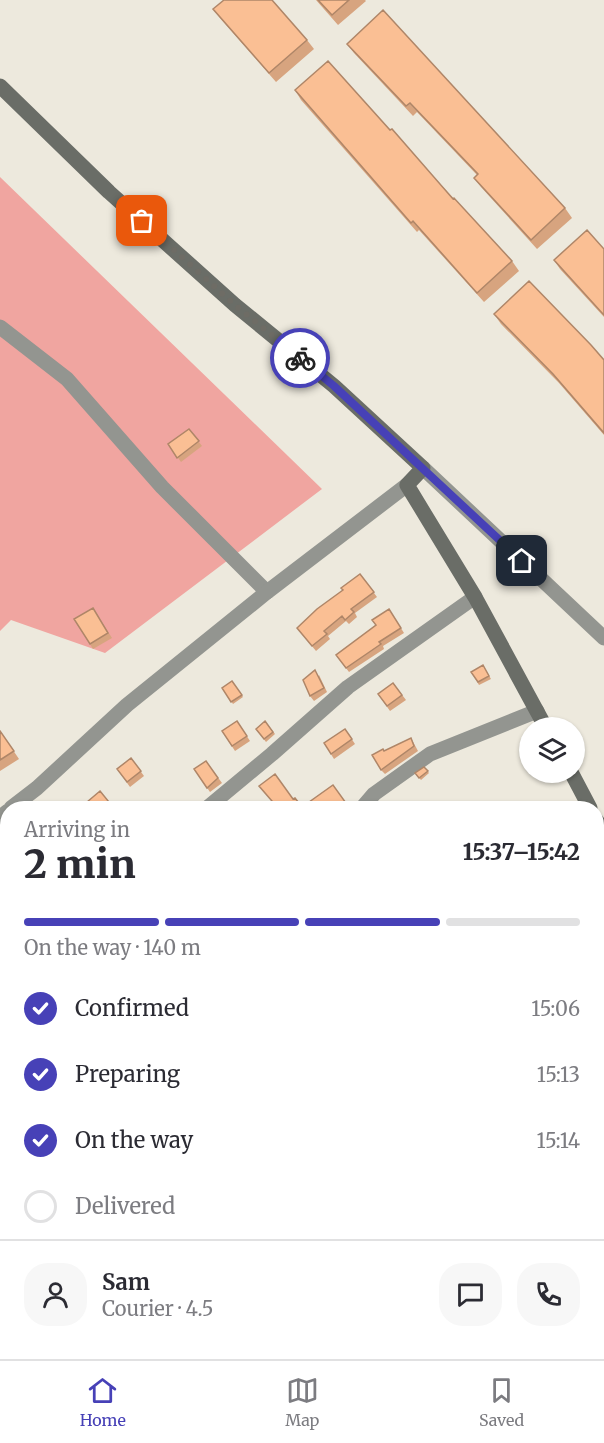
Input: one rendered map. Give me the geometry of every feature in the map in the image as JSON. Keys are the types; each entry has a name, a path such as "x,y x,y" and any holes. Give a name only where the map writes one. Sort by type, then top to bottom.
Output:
{"main road":[{"path":"0,86 109,192 235,305 334,386 423,468 407,485 475,597 540,717"},
{"path":"576,783 586,801"}],"street":[{"path":"0,327 67,379 162,487 267,592"},
{"path":"423,468 604,638"},
{"path":"20,801 127,705 267,592 407,485"},
{"path":"215,801 348,687 475,597"},
{"path":"368,801 374,794 430,754 537,711"}],"shaded area":[{"path":"0,177 322,489 105,653 11,620 0,631"}],"building":[{"path":"224,0 272,0 307,40 269,73 213,9"},
{"path":"318,0 349,0 332,15"},
{"path":"383,10 565,208 531,240 474,178 478,174 410,103 406,106 347,44"},
{"path":"328,61 512,261 477,293 413,221 411,223 295,90"},
{"path":"587,230 604,249 604,315 554,260"},
{"path":"529,281 604,360 604,433 553,374 494,314"},
{"path":"189,429 199,441 177,458 168,444"},
{"path":"360,574 374,592 351,609 354,612 345,620 342,616 324,631 327,634 312,646 297,628"},
{"path":"93,608 108,633 90,644 74,619"},
{"path":"389,609 401,628 346,668 336,655 376,625 372,620"},
{"path":"483,665 489,676 478,682 471,672"},
{"path":"315,670 324,688 310,696 303,680"},
{"path":"232,681 242,695 231,702 222,688"},
{"path":"393,683 402,695 387,706 378,694"},
{"path":"237,721 247,736 232,746 222,731"},
{"path":"265,721 273,732 264,739 256,729"},
{"path":"345,729 352,739 331,754 324,743"},
{"path":"0,731 14,751 0,760"},
{"path":"411,738 414,746 381,770 372,755"},
{"path":"131,758 141,771 127,782 117,769"},
{"path":"206,761 218,778 207,788 194,769"},
{"path":"424,767 428,771 419,778 415,773"},
{"path":"275,774 293,799 297,801 272,801 259,786"},
{"path":"333,785 345,801 310,801"},
{"path":"100,791 108,801 88,801"}],"way so far":[{"path":"142,221 235,305 300,358"}],"route":[{"path":"300,358 334,386 522,561"}]}
